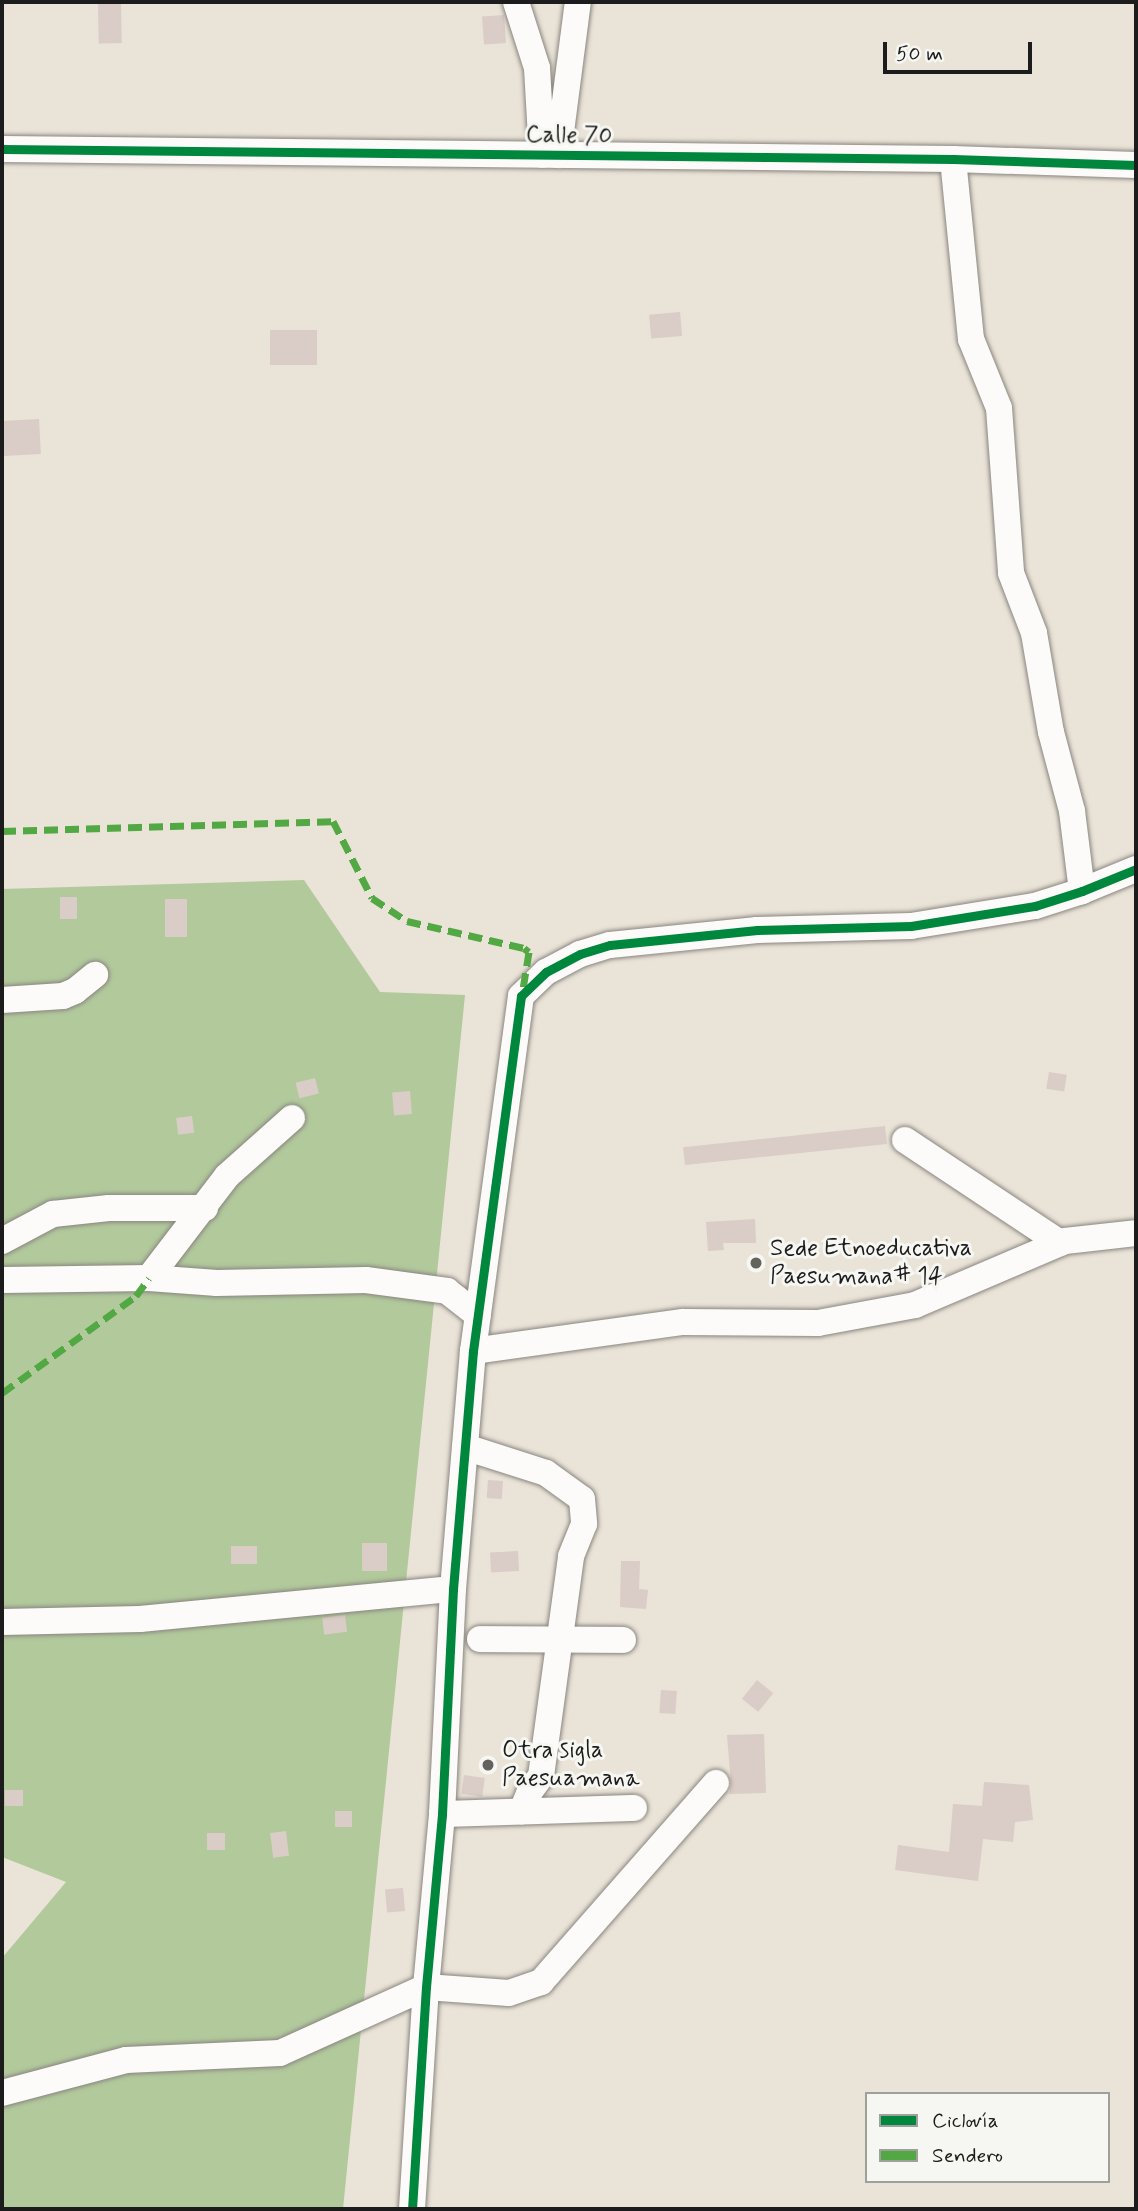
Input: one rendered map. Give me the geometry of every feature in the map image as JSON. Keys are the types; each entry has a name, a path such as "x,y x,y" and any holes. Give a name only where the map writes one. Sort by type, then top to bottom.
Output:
{"street":[{"path":"516,2 537,68 550,155"},
{"path":"550,155 578,2"},
{"name":"Calle 70","path":"2,149 953,159 1136,165"},
{"path":"953,159 971,339 999,408 1011,573 1034,633 1051,732 1072,810 1083,891"},
{"path":"412,2209 420,2128 426,1987 442,1814 453,1589 472,1351 522,996 546,972 580,954 610,945 757,930 911,926 1035,905 1083,891 1136,869"},
{"path":"2,1000 63,996 75,991 95,975"},
{"path":"149,1279 227,1176 292,1118"},
{"path":"905,1140 1060,1243"},
{"path":"2,1241 53,1214 108,1208 205,1208"},
{"path":"472,1351 683,1322 818,1322 915,1305 1060,1243 1136,1233"},
{"path":"2,1280 149,1279 217,1283 366,1280 447,1292 478,1315"},
{"path":"465,1447 546,1473 582,1499 584,1524 571,1558 541,1776 530,1791 522,1811"},
{"path":"2,1622 140,1619 453,1589"},
{"path":"480,1639 624,1640"},
{"path":"2,2092 126,2060 280,2053 426,1987 509,1993 541,1982 716,1783"},
{"path":"442,1814 635,1808"}],"green space":[{"path":"304,880 380,992 465,995 343,2209 2,2209 2,1958 66,1882 2,1857 2,889"}],"building":[{"path":"98,2 121,2 122,43 99,43"},
{"path":"504,15 506,43 484,44 482,17"},
{"path":"680,312 682,336 651,339 649,315"},
{"path":"270,330 317,330 317,365 270,365"},
{"path":"39,419 41,454 4,456 2,421"},
{"path":"60,897 77,897 77,919 60,919"},
{"path":"165,899 187,899 187,937 165,937"},
{"path":"1049,1072 1067,1075 1064,1092 1046,1089"},
{"path":"315,1078 319,1094 299,1098 296,1083"},
{"path":"410,1091 412,1114 394,1115 392,1093"},
{"path":"192,1116 194,1133 178,1135 176,1118"},
{"path":"885,1126 887,1144 685,1165 683,1147"},
{"path":"755,1219 756,1243 723,1243 724,1250 708,1251 706,1222"},
{"path":"488,1480 503,1481 502,1499 487,1498"},
{"path":"362,1543 387,1543 387,1571 362,1571"},
{"path":"231,1546 257,1546 257,1564 231,1564"},
{"path":"518,1551 519,1571 491,1572 490,1552"},
{"path":"621,1561 640,1561 639,1589 648,1590 646,1609 620,1607"},
{"path":"345,1615 347,1632 324,1635 322,1618"},
{"path":"757,1680 773,1693 758,1712 742,1699"},
{"path":"661,1690 677,1691 675,1714 659,1713"},
{"path":"764,1734 766,1793 729,1794 731,1785 727,1735"},
{"path":"464,1775 485,1778 482,1797 461,1794"},
{"path":"984,1782 1029,1785 1033,1820 1015,1822 1013,1842 983,1839 978,1881 895,1870 898,1845 949,1852 953,1804 982,1806"},
{"path":"5,1790 23,1790 23,1806 5,1806"},
{"path":"335,1811 352,1811 352,1827 335,1827"},
{"path":"286,1831 289,1856 273,1858 270,1833"},
{"path":"207,1833 225,1833 225,1850 207,1850"},
{"path":"403,1888 405,1911 387,1912 385,1890"}],"marked path":[{"path":"2,831 333,821 372,898 407,921 524,948 529,952 522,995"},
{"path":"2,1393 136,1296 149,1278"}],"cycle path":[{"path":"2,149 953,159 1136,165"},
{"path":"412,2209 426,1987 442,1814 453,1589 473,1351 521,996 546,972 580,954 610,945 757,930 911,926 1035,906 1136,869"}],"place":[{"name":"Sede Etnoeducativa Paesumana# 14","path":"756,1263"},
{"name":"Otra sigla Paesuamana","path":"488,1765"}]}
